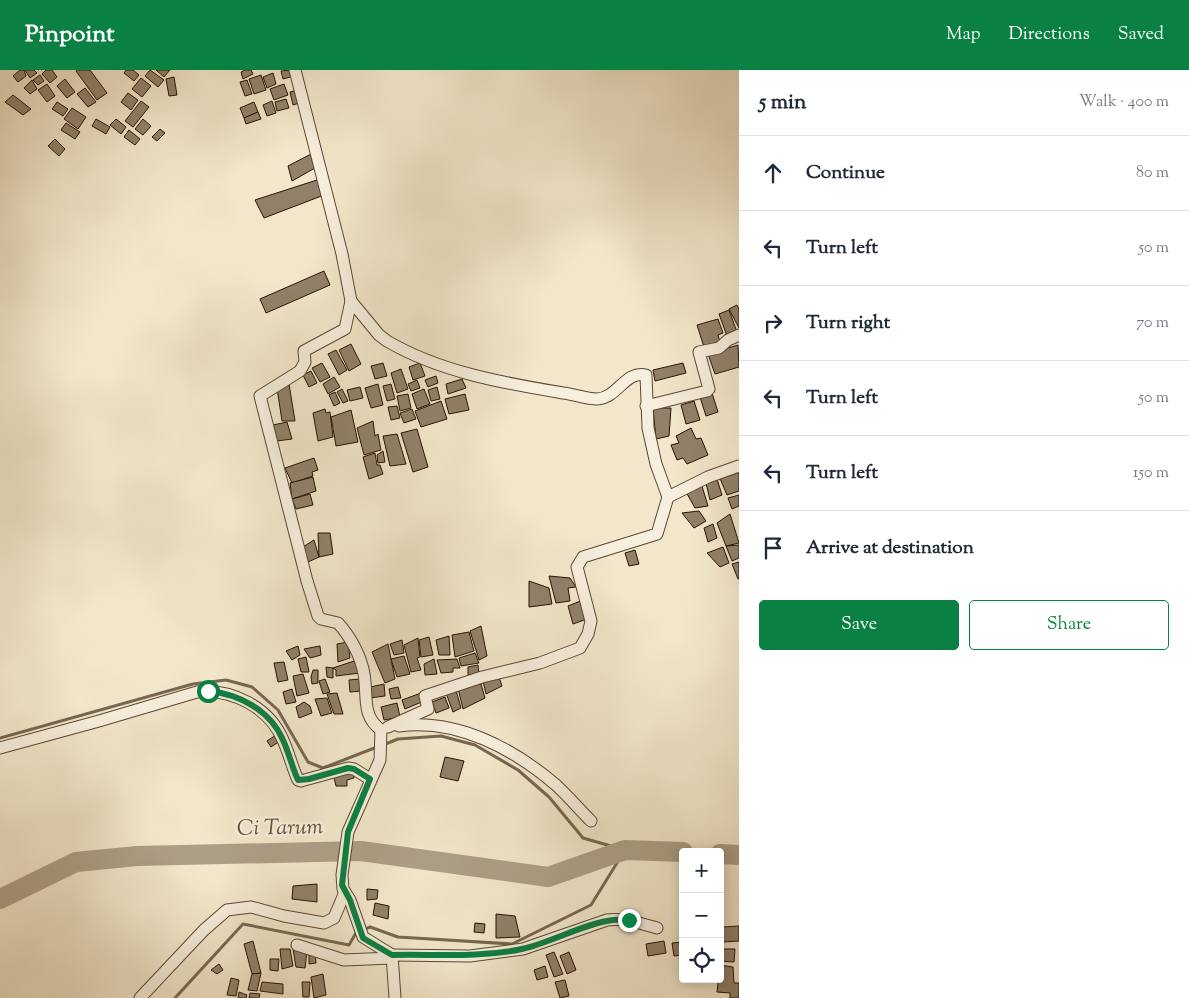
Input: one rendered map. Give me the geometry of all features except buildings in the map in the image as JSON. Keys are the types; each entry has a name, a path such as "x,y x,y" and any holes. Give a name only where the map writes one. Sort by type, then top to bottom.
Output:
{"street":[{"path":"295,70 342,254 350,301 345,329 310,346 304,351 305,362 300,370 260,396 302,564 318,616 322,620 338,622 351,641 364,673 369,718 383,731"},
{"path":"350,301 379,335 387,341 442,367 534,388 596,399 612,395 629,378 645,375 648,380 646,406 648,428 656,464 668,496 657,534 583,557 578,562 577,567 591,621 588,634 580,648 540,662 482,677 425,696 428,709 383,731"},
{"path":"646,406 707,392 709,389 699,352 719,348 728,340 739,335"},
{"path":"668,496 720,472 739,466"},
{"path":"0,748 197,692 208,691 242,699 265,715 284,741 295,775 309,779 348,768 354,769 370,779"},
{"path":"383,731 409,725 442,728 472,734 497,746 556,785 591,821"},
{"path":"383,731 381,757 348,832 342,875 345,892 363,938 392,956"},
{"path":"140,998 204,930 227,910 251,907 284,916 324,923 334,918 345,892"},
{"path":"297,945 344,960 392,956 470,956 523,949 607,920 629,920 657,928"},
{"path":"392,956 395,998"}],"waterway":[{"path":"0,738 193,684 226,680 252,687 278,710 308,762 323,768 377,747"},
{"path":"363,930 370,927 398,937 512,944 591,905 625,850 583,838 549,797 518,770 475,745 441,736 398,739 383,745"},
{"name":"Ci Tarum","path":"0,899 76,862 137,856 361,851 548,877 625,850 679,852"},
{"name":"Ci Tarum","path":"724,854 739,855"},
{"path":"175,998 243,924 349,945 357,931"}],"route":[{"path":"208,691 220,692 242,699 265,715 284,741 298,780 301,781 348,768 354,769 370,779 348,832 342,885 350,900 363,938 382,950 392,955 470,956 491,954 544,944 607,920 629,920"}]}
